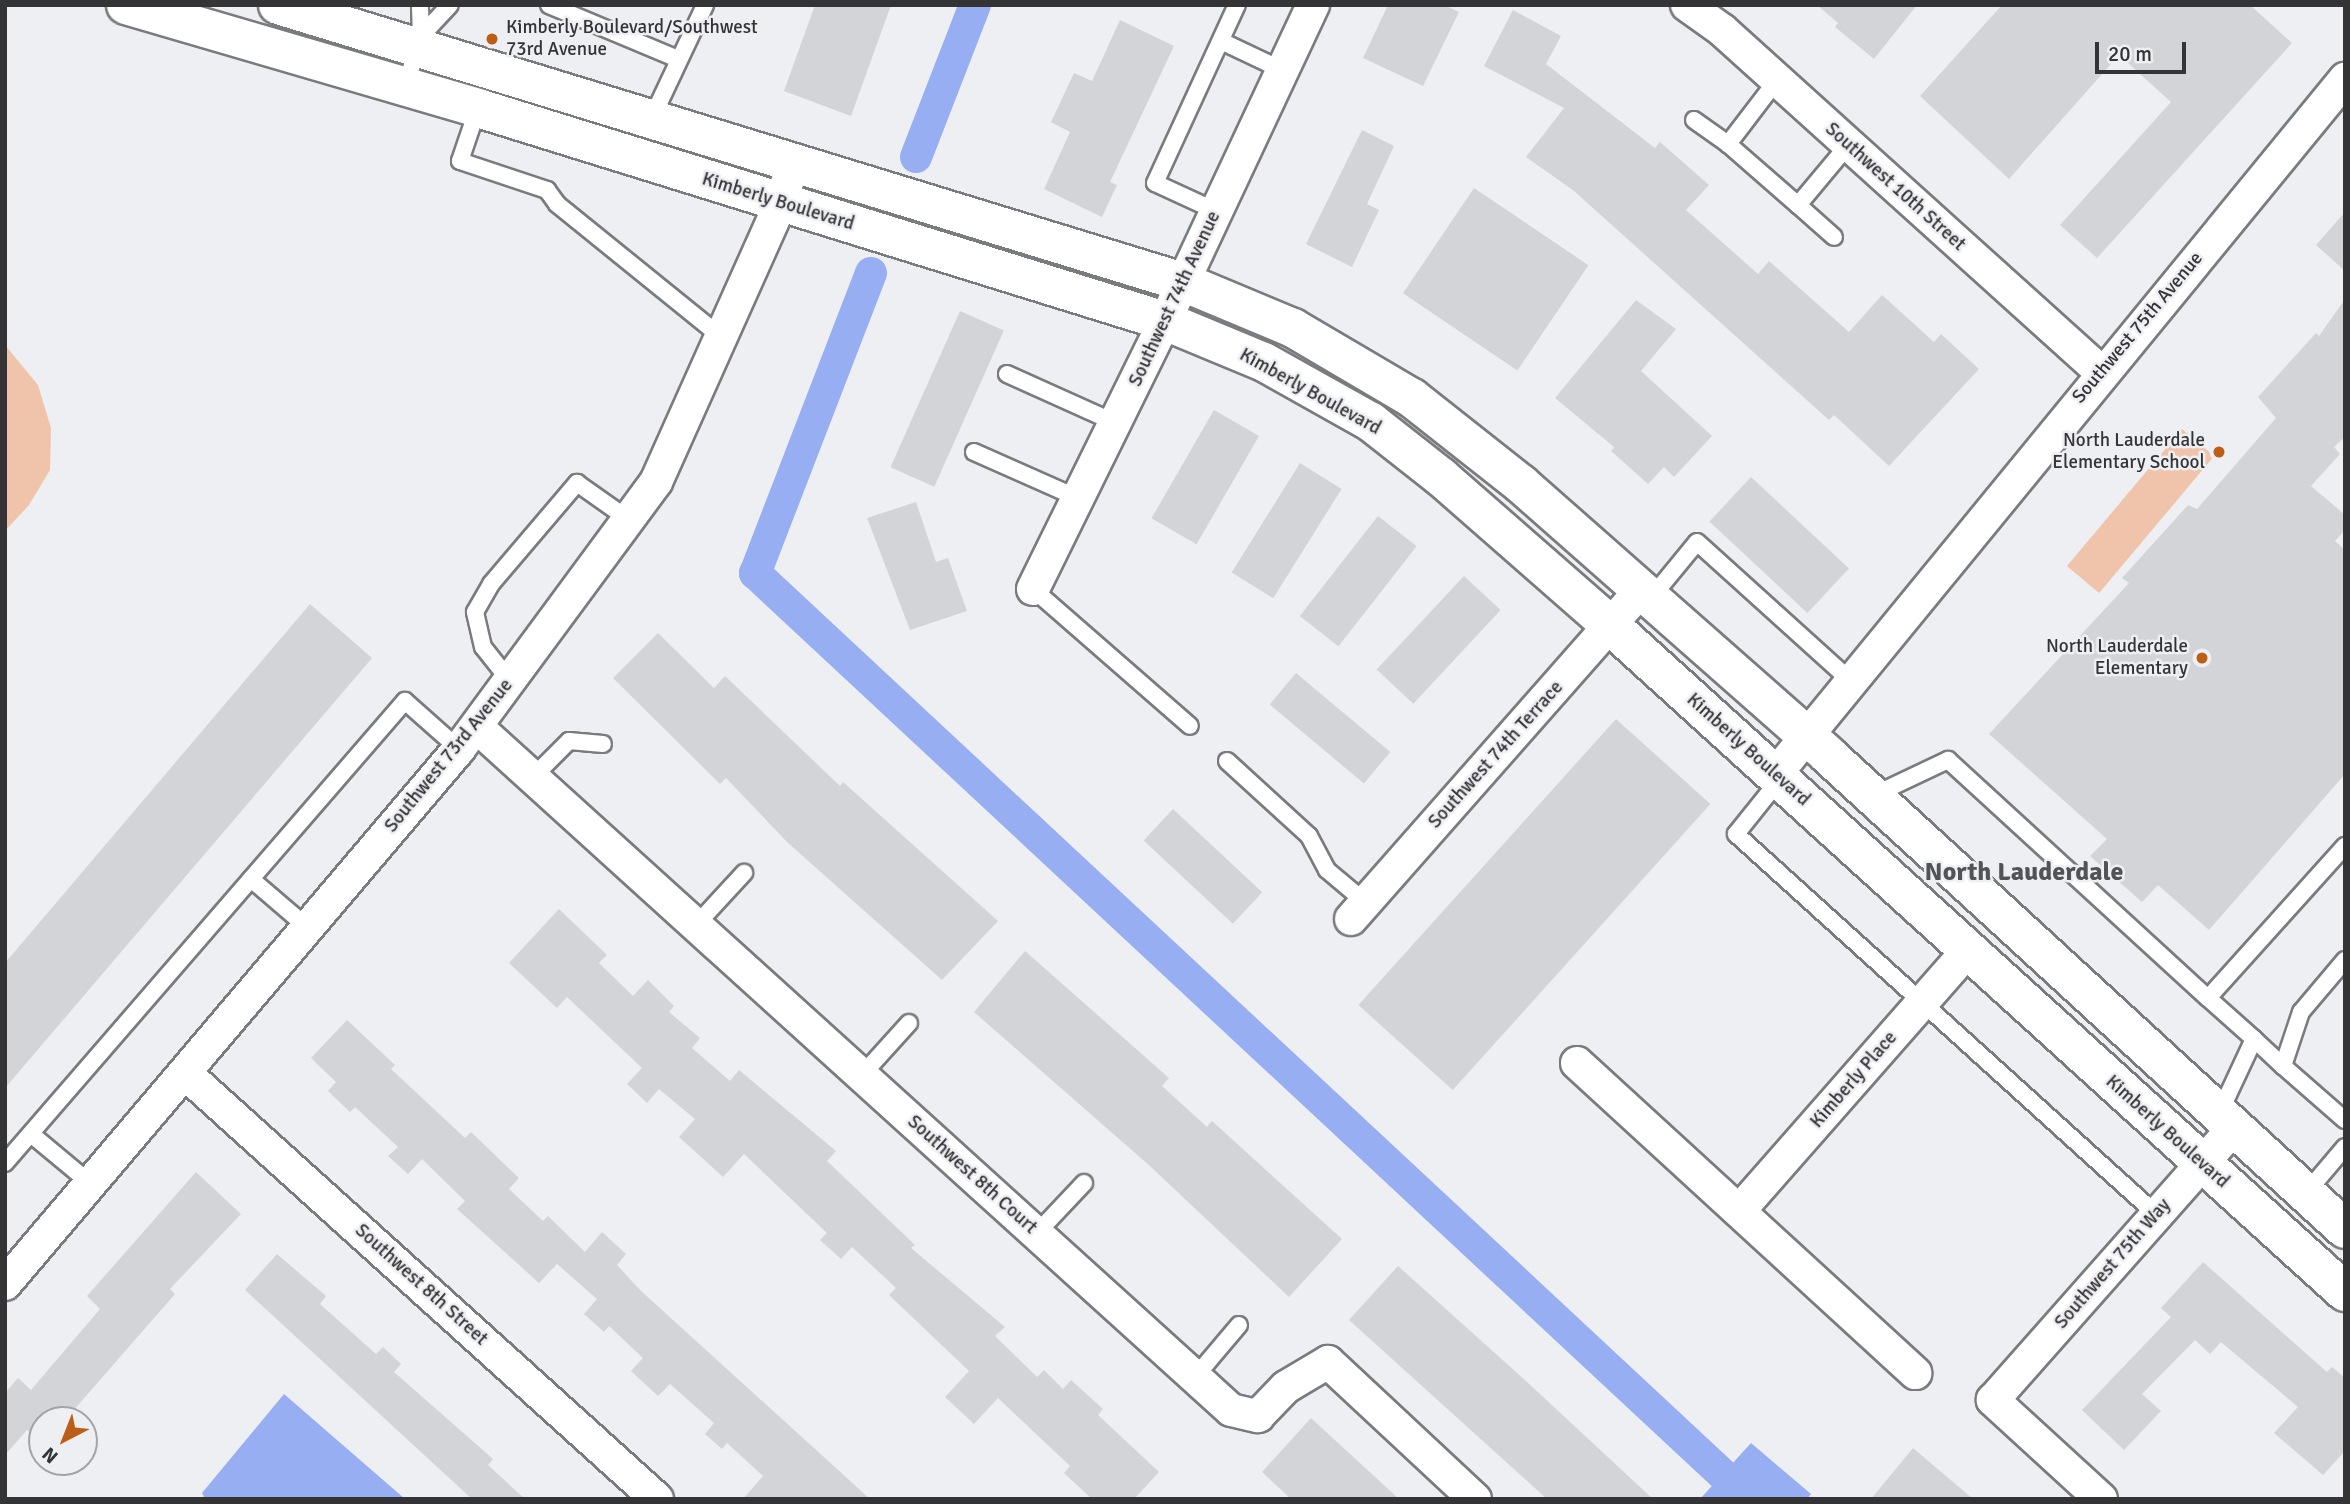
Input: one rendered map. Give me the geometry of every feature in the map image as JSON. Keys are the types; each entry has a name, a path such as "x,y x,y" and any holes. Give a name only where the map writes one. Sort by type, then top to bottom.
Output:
{"street":[{"name":"Kimberly Boulevard","path":"126,5 478,108 1165,321 1264,362 1371,422 1441,477 1611,626 2201,1164 2328,1268 2345,1292"},
{"path":"278,5 419,42 650,120 1183,282 1293,328 1412,398 1521,484 1807,736 2345,1229"},
{"name":"Southwest 74th Avenue","path":"1033,589 1080,499 1313,5"},
{"name":"Southwest 10th Street","path":"1687,5 1777,80 2101,372"},
{"name":"Southwest 75th Avenue","path":"1778,777 1807,736 2101,372 2345,79"},
{"name":"Southwest 73rd Avenue","path":"5,1284 468,738 656,482 781,203 793,163"},
{"name":"Southwest 74th Terrace","path":"1358,911 1611,626 1646,594"},
{"name":"Southwest 8th Court","path":"468,738 533,777 1231,1410 1258,1416 1286,1387 1328,1362 1475,1499"},
{"name":"Kimberly Place","path":"1739,1211 1968,950"},
{"path":"1577,1063 1915,1373"},
{"name":"Southwest 8th Street","path":"185,1073 657,1499"},
{"name":"Southwest 75th Way","path":"2101,1499 1993,1400 2201,1164 2227,1121"}],"lane":[{"path":"405,88 419,42 420,5"},
{"path":"419,42 450,5"},
{"path":"549,5 678,59"},
{"path":"650,120 705,5"},
{"path":"1216,211 1154,183 1223,43 1237,5"},
{"path":"1223,43 1282,70"},
{"path":"1728,144 1777,80"},
{"path":"478,108 460,161 547,190 557,204 721,337"},
{"path":"1694,120 1728,144 1834,237"},
{"path":"1798,205 1849,145"},
{"path":"1007,374 1116,423"},
{"path":"974,452 1080,499"},
{"path":"510,681 483,647 475,612 491,584 577,483 628,519"},
{"path":"1646,594 1697,542 1851,681"},
{"path":"1033,589 1190,726"},
{"path":"5,1163 405,701 468,738"},
{"path":"533,777 569,741 603,744"},
{"path":"1872,796 1948,760 2345,1120"},
{"path":"1227,761 1309,836 1327,870 1358,911"},
{"path":"1778,777 1736,834 2157,1215"},
{"path":"2208,998 2345,846"},
{"path":"696,925 744,873"},
{"path":"251,879 307,927"},
{"path":"2283,1066 2301,1012 2345,960"},
{"path":"862,1075 909,1023"},
{"path":"2227,1121 2255,1039"},
{"path":"31,1134 91,1184"},
{"path":"2305,1193 2345,1147"},
{"path":"1036,1234 1084,1183"},
{"path":"1195,1377 1239,1325"}],"shaded area":[{"path":"5,345 38,385 51,428 50,470 29,505 5,531"},
{"path":"2182,429 2214,456 2099,593 2067,566"}],"water":[{"path":"284,1394 405,1499 205,1499 202,1493"},
{"path":"1751,1443 1811,1494 1807,1499 1700,1499"}],"building":[{"path":"815,5 891,5 851,116 784,91"},
{"path":"1388,5 1444,5 1459,12 1423,86 1363,58"},
{"path":"1817,5 1917,5 1874,59 1835,27 1838,23"},
{"path":"2002,5 2250,5 2292,43 2097,258 2060,225 2171,102 2119,55 2009,179 1920,96"},
{"path":"1513,10 1561,36 1546,64 1655,148 1660,142 1709,185 1686,210 1758,274 1769,261 1849,332 1882,295 1934,342 1941,334 1979,369 1889,466 1834,415 1829,420 1574,191 1526,157 1564,108 1484,66"},
{"path":"1120,20 1174,46 1110,182 1117,185 1102,217 1044,189 1070,132 1051,122 1074,73 1092,81"},
{"path":"1362,130 1394,146 1367,204 1379,210 1352,267 1306,244"},
{"path":"1474,188 1588,265 1517,370 1403,293"},
{"path":"2345,212 2345,271 2316,245"},
{"name":"North Lauderdale Elementary","path":"2345,299 2345,437 2334,447 2340,454 2311,486 2345,515 2345,530 2335,541 2345,550 2345,774 2209,930 2158,885 2142,902 2090,856 2107,839 1989,734 2129,583 2122,578 2188,505 2197,509 2276,418 2258,397 2316,333 2319,336"},
{"path":"1636,300 1676,329 1641,371 1712,436 1674,477 1664,467 1648,484 1611,451 1614,447 1555,398"},
{"path":"960,311 1004,331 934,487 890,467"},
{"path":"1214,410 1259,436 1197,544 1152,518"},
{"path":"1300,463 1342,489 1273,598 1232,572"},
{"path":"1751,477 1849,568 1807,613 1709,522"},
{"path":"916,502 936,562 948,558 967,611 910,630 867,518"},
{"path":"1378,516 1417,546 1338,646 1300,616"},
{"path":"1464,576 1501,610 1413,704 1377,670"},
{"path":"310,604 372,658 5,1088 5,963"},
{"path":"658,633 714,688 725,676 840,786 843,782 998,921 942,980 787,842 726,778 720,784 613,678"},
{"path":"1296,673 1390,752 1364,783 1270,704"},
{"path":"1616,719 1710,804 1453,1090 1358,1005"},
{"path":"1173,809 1262,892 1233,924 1144,840"},
{"path":"559,909 607,955 599,963 633,996 648,980 674,1006 669,1012 700,1038 692,1048 730,1081 739,1070 836,1151 827,1161 915,1245 911,1248 1005,1327 995,1336 1037,1377 1044,1370 1063,1389 1071,1380 1103,1409 1098,1415 1159,1472 1134,1499 1092,1499 1064,1473 1070,1466 998,1398 974,1424 945,1397 969,1371 889,1295 896,1288 852,1247 841,1259 820,1240 827,1233 744,1154 723,1177 679,1137 695,1119 659,1089 647,1103 627,1084 642,1068 567,997 557,1008 509,963"},
{"path":"1025,951 1169,1078 1162,1086 1207,1127 1212,1121 1342,1239 1289,1297 1151,1167 974,1012"},
{"path":"347,1020 395,1065 391,1069 465,1138 471,1132 519,1178 509,1189 543,1221 548,1216 585,1252 602,1232 626,1254 617,1265 640,1290 870,1499 743,1499 763,1476 727,1443 722,1449 705,1434 714,1423 670,1384 658,1396 631,1371 643,1358 609,1326 604,1332 584,1314 597,1299 557,1264 539,1283 457,1209 465,1201 422,1159 408,1174 388,1156 398,1147 355,1107 350,1112 328,1091 336,1082 311,1058"},
{"path":"196,1172 241,1214 170,1289 175,1294 77,1406 28,1406 28,1431 5,1455 5,1393 18,1378 31,1390 100,1309 87,1296"},
{"path":"277,1254 326,1296 320,1304 376,1354 383,1347 401,1364 394,1372 493,1459 488,1465 525,1499 472,1499 245,1290"},
{"path":"2203,1262 2327,1372 2332,1367 2345,1378 2345,1451 2323,1475 2274,1433 2298,1407 2221,1342 2210,1354 2195,1340 2142,1394 2161,1411 2124,1450 2082,1410 2171,1317 2161,1308"},
{"path":"1398,1266 1653,1499 1547,1499 1349,1320"},
{"path":"1311,1418 1399,1499 1291,1499 1262,1472"},
{"path":"1913,1448 1973,1499 1871,1499"}],"waterway":[{"path":"916,157 975,5"},
{"path":"871,273 755,573 1749,1499"}],"place":[{"name":"Kimberly Boulevard/Southwest 73rd Avenue","path":"492,39"},
{"name":"North Lauderdale Elementary School","path":"2219,452"},
{"name":"North Lauderdale Elementary","path":"2202,658"}],"district":[{"name":"North Lauderdale","path":"2024,873"}]}
